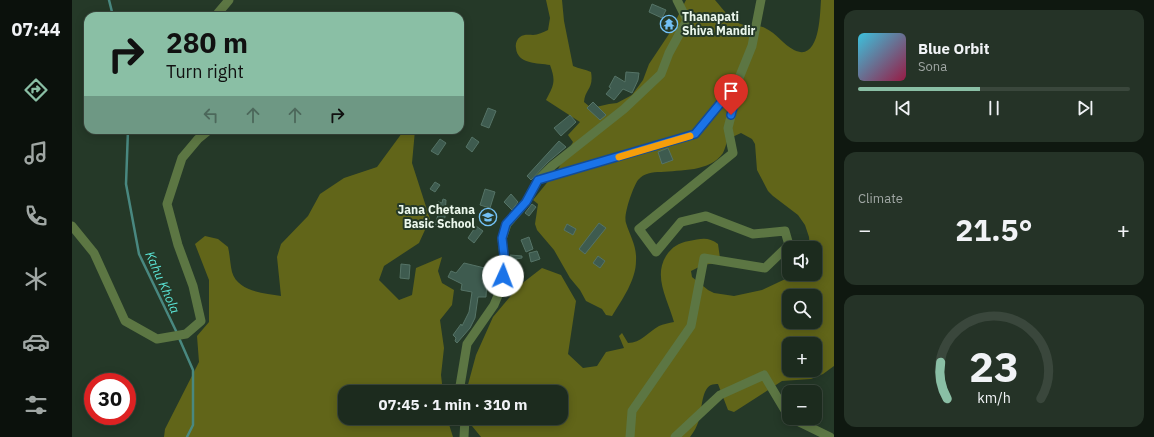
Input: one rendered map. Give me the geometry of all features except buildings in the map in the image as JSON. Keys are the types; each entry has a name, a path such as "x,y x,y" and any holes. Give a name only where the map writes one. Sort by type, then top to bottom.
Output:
{"street":[{"path":"219,12 229,0"},
{"path":"460,385 467,344 494,305 502,286 505,264 502,238 506,224 526,202 538,180 552,166 624,109 661,74 669,53 687,20 677,0"},
{"path":"538,180 695,134 737,83 752,46 761,0"},
{"path":"630,437 632,411 691,326 704,258 765,268 789,245 785,231 753,234 706,216 681,222 656,252 639,229 733,153 728,128 738,89 737,83"},
{"path":"72,226 94,253 125,321 157,339 186,334 201,321 193,286 178,245 167,204 182,158 204,134"},
{"path":"675,437 720,395 764,375 782,405"},
{"path":"464,437 465,425"},
{"path":"805,425 830,437"}],"shaded area":[{"path":"546,0 562,0 564,21 573,66 591,72 592,78 584,102 590,107 596,107 617,103 632,95 643,80 649,64 669,34 686,0 715,0 735,21 744,25 765,28 790,48 803,52 809,50 817,35 821,0 834,0 834,366 822,374 822,337 782,337 782,377 816,377 811,379 782,381 734,412 728,410 718,384 711,385 705,391 699,420 690,437 481,437 472,425 568,425 568,385 468,385 476,355 493,317 520,285 542,268 561,275 576,301 568,354 583,368 597,366 606,352 624,348 619,336 622,333 628,343 633,343 641,339 655,328 674,322 663,289 661,272 662,264 666,256 673,248 682,243 704,239 714,241 718,244 720,258 716,263 703,265 691,271 692,277 714,293 734,296 762,290 782,281 822,281 822,241 809,241 805,225 798,215 768,191 757,170 755,144 752,139 741,133 728,139 723,153 710,164 694,169 646,174 638,180 629,201 625,219 636,256 634,275 631,283 612,316 606,315 602,309 586,301 580,290 570,278 554,250 537,230 535,224 538,204 533,200 558,169 573,142 568,135 580,122 546,100 553,83 553,75 550,65 529,62 520,57 517,53 516,42 519,38 525,35 533,35 548,30 550,18"},
{"path":"401,134 415,134 412,163 430,219 419,243 384,266 379,280 399,300 412,295 416,268 442,257 438,271 442,283 454,290 452,305 440,320 444,348 441,375 442,385 338,385 338,425 449,425 453,437 164,437 165,429 199,362 197,336 209,322 209,280 195,244 205,236 218,239 228,247 232,272 235,279 240,284 252,290 281,296 277,257 281,244 308,216 320,194 344,178 377,167"}],"waterway":[{"name":"Kahu Khola","path":"109,0 112,12"},
{"name":"Kahu Khola","path":"128,134 126,184 139,254 177,333"},
{"name":"Kahu Khola","path":"179,338 193,370 193,425 187,437"}],"slow traffic":[{"path":"619,157 690,136"}],"place":[{"name":"Thanapati Shiva Mandir","path":"669,24"},
{"name":"Jana Chetana Basic School","path":"488,217"}],"route":[{"path":"503,276 505,264 502,238 506,224 526,202 538,180 695,134 737,83 738,89 731,115"}]}
